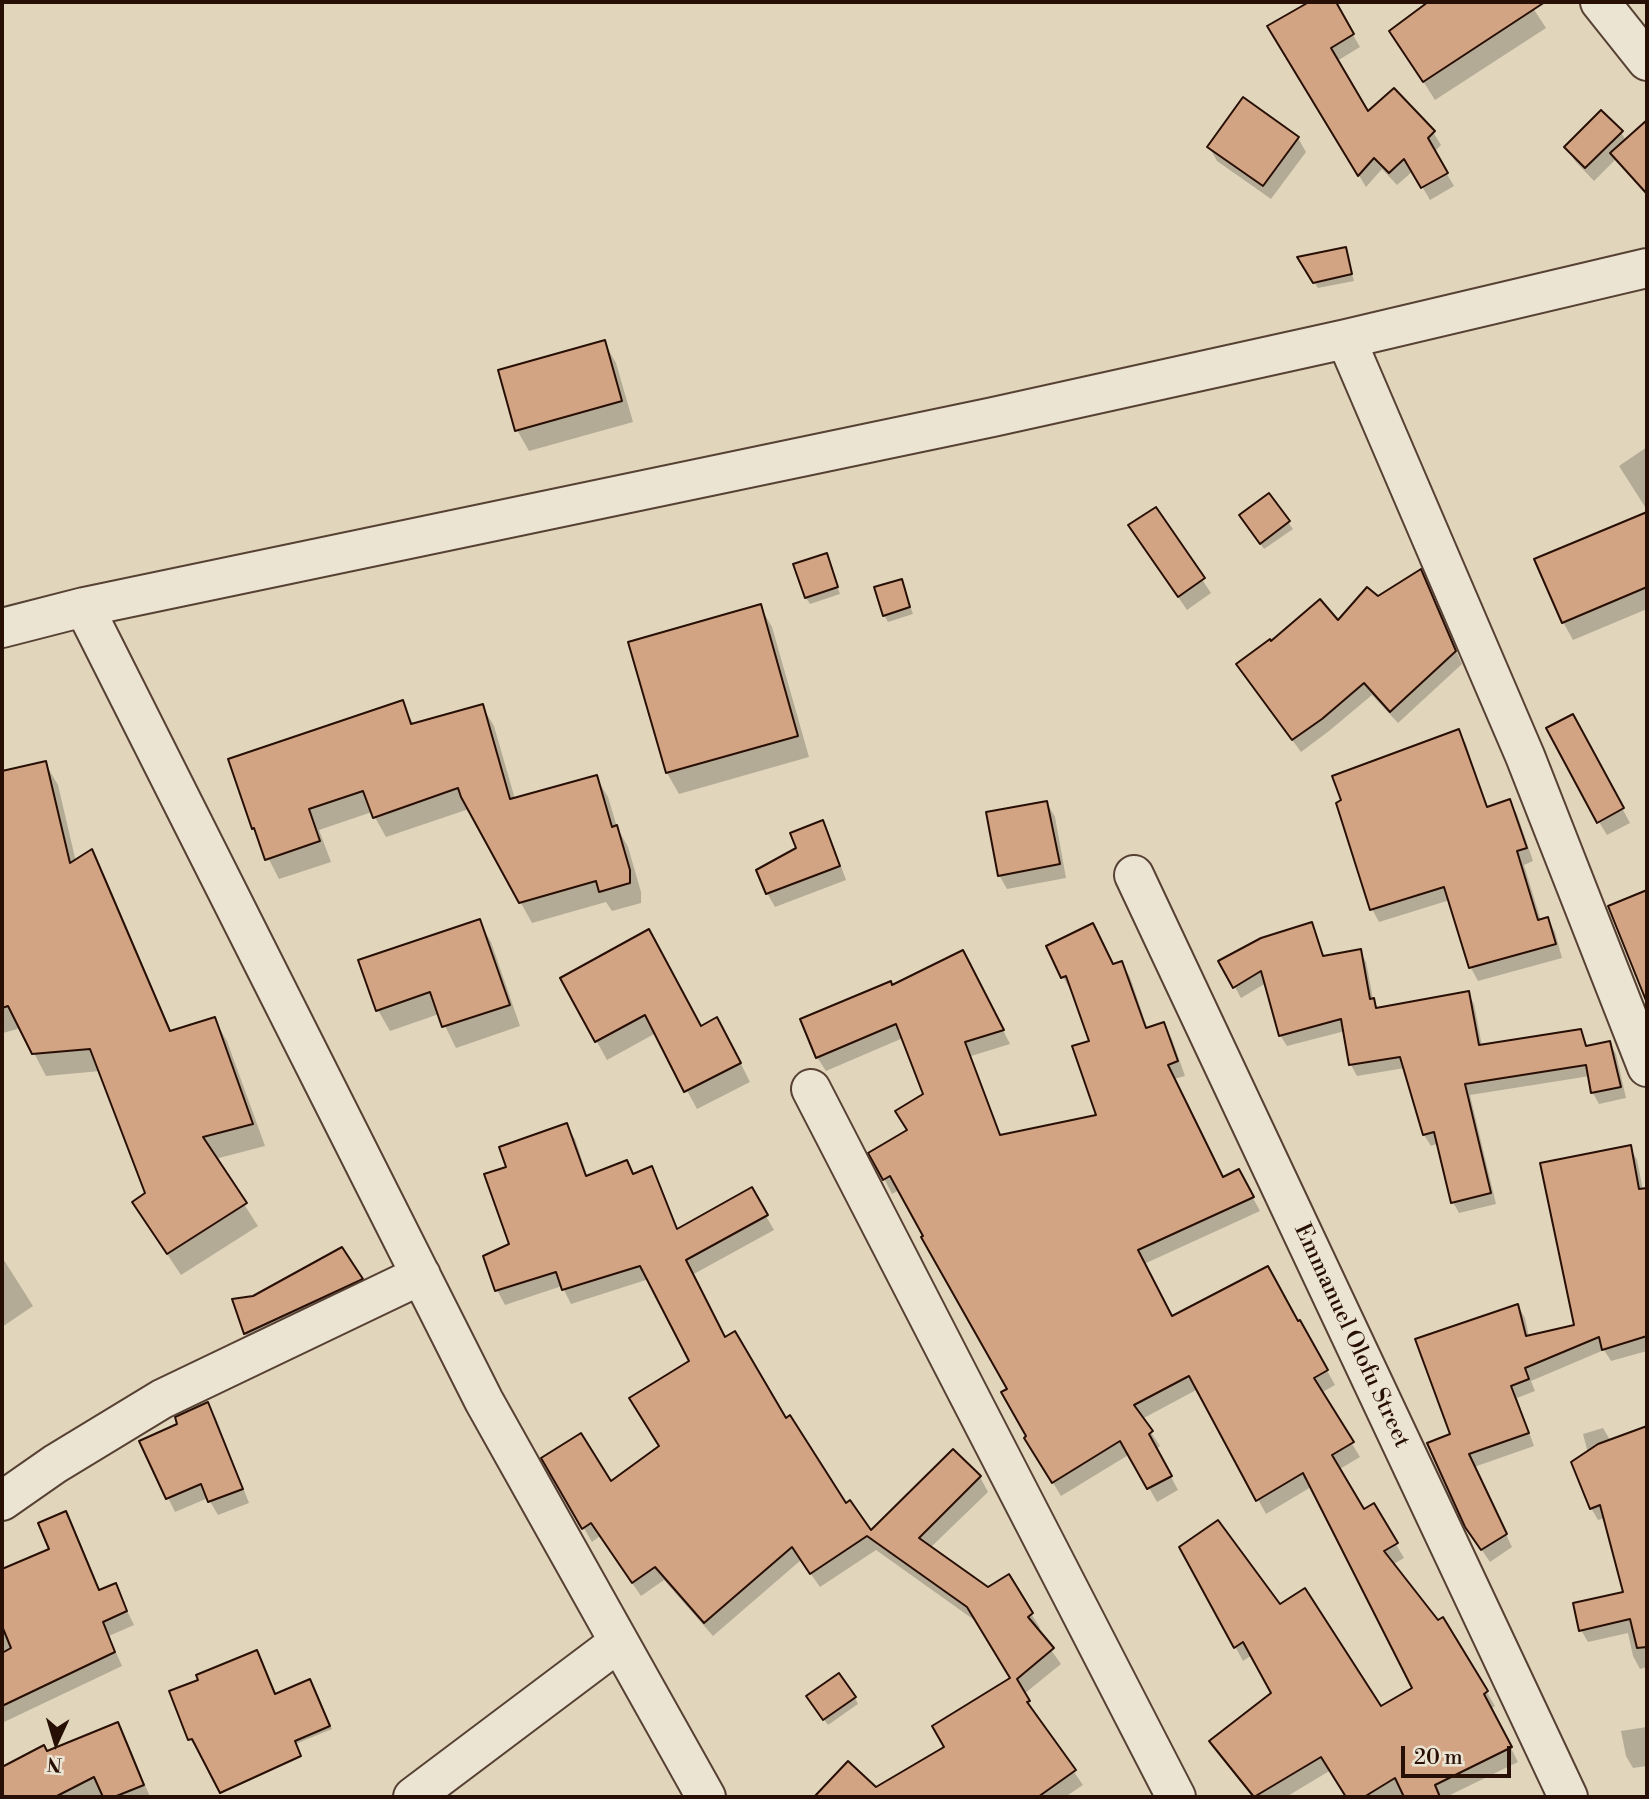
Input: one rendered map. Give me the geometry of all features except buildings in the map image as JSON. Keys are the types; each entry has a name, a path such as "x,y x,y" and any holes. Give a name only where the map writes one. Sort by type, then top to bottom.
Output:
{"street":[{"path":"1600,2 1647,61"},
{"path":"2,628 84,607 992,417 1346,339 1647,268"},
{"path":"1346,339 1525,756 1647,1067"},
{"path":"84,607 484,1401 706,1797"},
{"name":"Emmanuel Olofu Street","path":"1134,875 1568,1797"},
{"path":"811,1089 1176,1797"},
{"path":"2,1501 55,1464 162,1399 421,1275"},
{"path":"413,1797 620,1642"}]}
